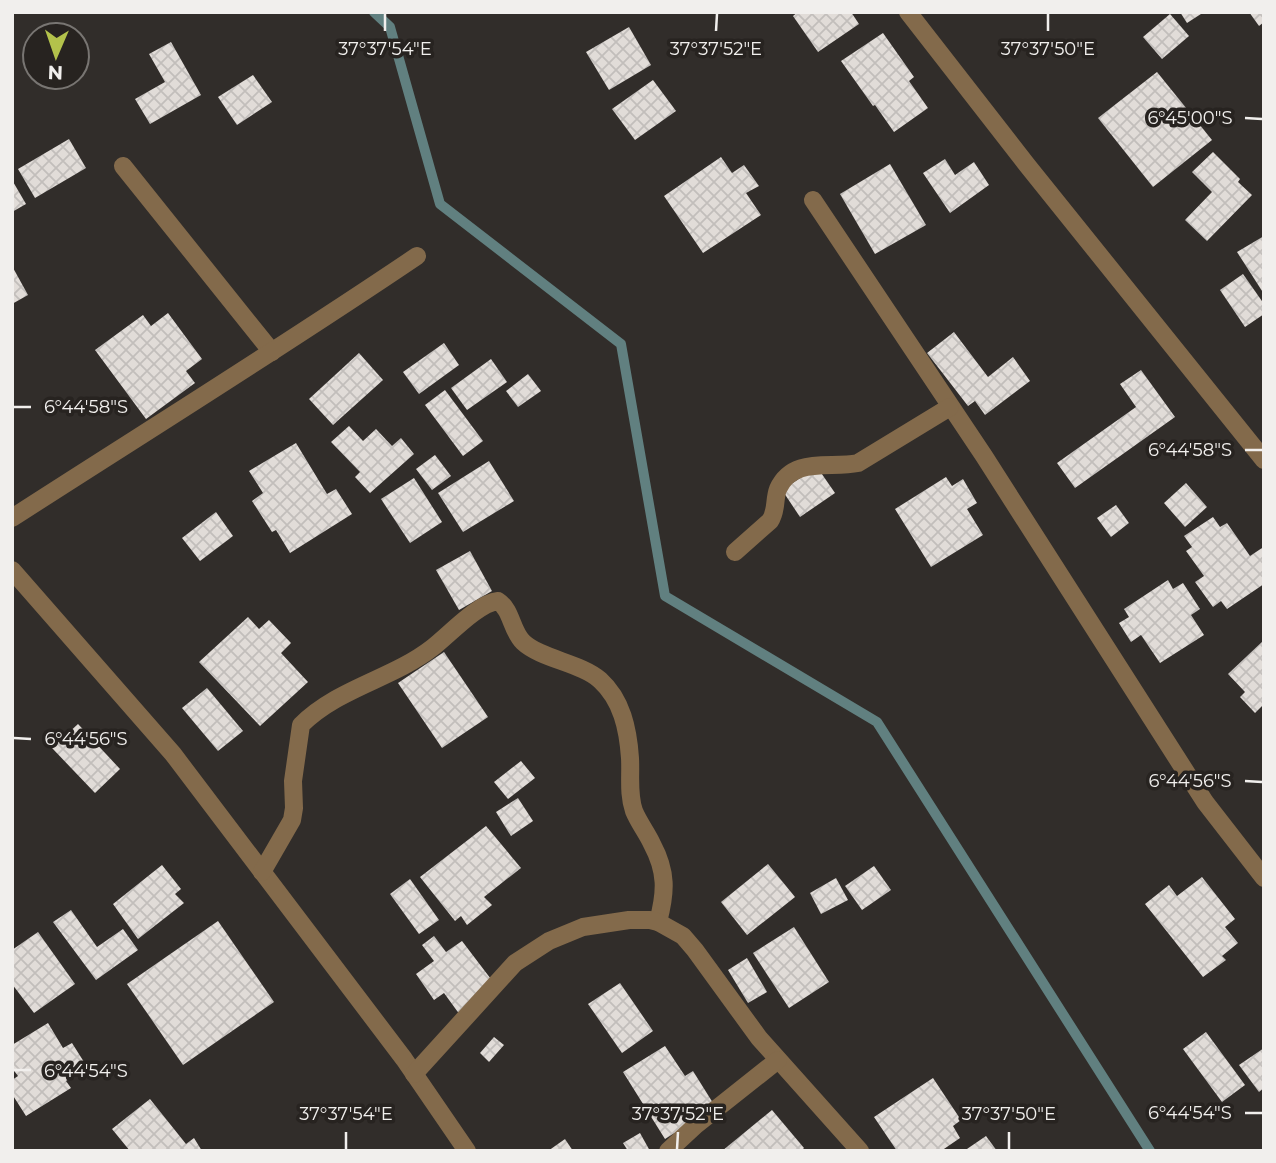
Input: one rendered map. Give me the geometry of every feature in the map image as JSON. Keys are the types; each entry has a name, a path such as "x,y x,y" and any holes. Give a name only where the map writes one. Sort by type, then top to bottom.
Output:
{"street":[{"path":"908,12 1264,460"},
{"path":"123,166 272,352"},
{"path":"813,200 984,456 1205,802 1264,878"},
{"path":"12,518 302,334 417,256"},
{"path":"734,551 774,515 777,490 785,477 795,470 812,465 858,463 950,407"},
{"path":"12,570 173,754 414,1074 467,1151"},
{"path":"262,872 292,820 293,781 301,725 320,709 348,692 410,663 460,623 488,604 498,601 506,608 523,641 532,648 599,679 619,705 627,733 630,794 634,810 663,867 665,885 658,922"},
{"path":"414,1074 515,963 548,941 583,927 629,920 649,920 683,936 759,1038 860,1151"},
{"path":"668,1151 696,1125 778,1060"}],"building":[{"path":"798,12 851,12 859,24 818,52 793,16"},
{"path":"1180,12 1204,12 1187,23"},
{"path":"1249,12 1264,12 1264,22 1259,26"},
{"path":"1170,14 1189,36 1162,59 1143,37"},
{"path":"629,27 651,65 609,90 586,52"},
{"path":"883,33 914,77 909,81 928,108 894,132 841,61"},
{"path":"171,42 201,95 150,124 135,99 165,82 149,54"},
{"path":"1157,72 1212,140 1153,187 1098,118"},
{"path":"253,75 272,102 237,125 218,97"},
{"path":"653,80 676,111 635,140 612,109"},
{"path":"69,139 86,168 35,198 18,169"},
{"path":"1213,152 1252,195 1207,241 1185,220 1212,192 1192,172"},
{"path":"721,157 732,173 744,165 759,186 746,193 761,215 703,253 664,196"},
{"path":"945,159 955,175 974,162 989,185 950,213 923,173"},
{"path":"890,164 926,225 875,254 840,194"},
{"path":"12,180 26,204 12,212"},
{"path":"1264,236 1264,294 1237,252"},
{"path":"12,266 28,295 12,304"},
{"path":"1243,274 1264,304 1264,314 1245,327 1220,290"},
{"path":"168,313 202,359 186,371 195,383 146,419 95,350 143,315 151,326"},
{"path":"954,332 988,377 1013,357 1030,381 985,415 975,401 968,406 927,353"},
{"path":"444,343 459,365 419,394 403,372"},
{"path":"359,353 383,380 333,425 309,399"},
{"path":"491,359 507,382 467,410 451,388"},
{"path":"1141,370 1175,417 1075,488 1057,463 1136,407 1120,384"},
{"path":"528,374 541,391 518,407 506,391"},
{"path":"445,390 483,441 463,456 425,405"},
{"path":"349,426 363,441 376,429 392,446 401,438 414,454 370,493 355,477 360,472 331,442"},
{"path":"296,443 327,494 336,489 352,514 290,553 276,530 272,532 252,501 263,493 249,471"},
{"path":"435,455 451,476 432,490 416,469"},
{"path":"489,461 514,501 463,532 438,493"},
{"path":"817,467 835,493 800,517 782,490"},
{"path":"946,477 952,486 963,479 977,503 967,509 983,535 931,567 895,509"},
{"path":"414,478 442,522 410,543 381,499"},
{"path":"1186,483 1207,507 1185,527 1164,503"},
{"path":"1116,505 1129,523 1111,537 1097,518"},
{"path":"216,512 233,536 200,561 182,538"},
{"path":"1213,517 1220,527 1227,523 1250,556 1262,548 1264,550 1264,584 1227,609 1221,601 1213,607 1195,582 1204,576 1186,551 1192,547 1184,536"},
{"path":"470,551 492,591 459,610 436,570"},
{"path":"1168,580 1173,589 1183,583 1200,609 1191,615 1204,635 1160,663 1141,635 1131,642 1119,623 1129,617 1124,609"},
{"path":"248,617 259,629 269,620 291,643 281,653 308,682 260,726 199,662"},
{"path":"1264,640 1264,704 1255,713 1240,697 1245,692 1228,674"},
{"path":"444,652 488,717 442,748 398,683"},
{"path":"207,688 243,731 218,751 182,708"},
{"path":"78,724 120,769 95,793 52,748"},
{"path":"521,761 535,778 508,799 494,782"},
{"path":"518,798 533,821 511,836 496,812"},
{"path":"486,826 521,868 484,897 492,905 467,925 461,916 455,921 420,877"},
{"path":"768,864 795,897 747,935 721,902"},
{"path":"162,865 181,889 175,894 184,903 138,939 113,904"},
{"path":"874,866 891,890 862,910 845,886"},
{"path":"1202,877 1235,919 1225,927 1238,943 1222,956 1226,960 1203,977 1145,904 1169,885 1177,896"},
{"path":"836,878 848,900 821,914 810,893"},
{"path":"410,879 439,920 419,934 390,894"},
{"path":"71,910 97,947 123,929 138,950 96,980 53,922"},
{"path":"218,921 274,1002 183,1065 127,984"},
{"path":"794,927 829,982 789,1008 753,953"},
{"path":"38,932 75,984 34,1013 12,984 12,950"},
{"path":"434,936 446,952 462,941 497,987 460,1015 444,993 434,1000 416,974 434,961 422,945"},
{"path":"747,958 767,992 748,1003 728,970"},
{"path":"620,983 653,1031 622,1053 588,1004"},
{"path":"48,1023 63,1048 72,1043 84,1062 76,1067 80,1072 66,1081 71,1088 26,1116 12,1094 12,1080 18,1076 12,1068 12,1045"},
{"path":"1206,1032 1245,1085 1222,1102 1183,1049"},
{"path":"494,1037 504,1045 489,1062 480,1053"},
{"path":"665,1046 685,1076 693,1071 713,1103 708,1112 665,1139 623,1072"},
{"path":"1264,1048 1264,1088 1259,1092 1239,1065"},
{"path":"933,1078 961,1120 953,1126 960,1138 941,1151 897,1151 874,1117"},
{"path":"150,1099 186,1144 194,1138 202,1151 130,1151 112,1129"},
{"path":"772,1110 804,1148 801,1151 722,1151"},
{"path":"640,1133 650,1151 628,1151 623,1143"},
{"path":"986,1136 997,1151 964,1151"},
{"path":"565,1139 573,1151 548,1151"}],"waterway":[{"path":"374,12 390,27 440,204 621,344 665,596 877,722 1150,1151"}]}
